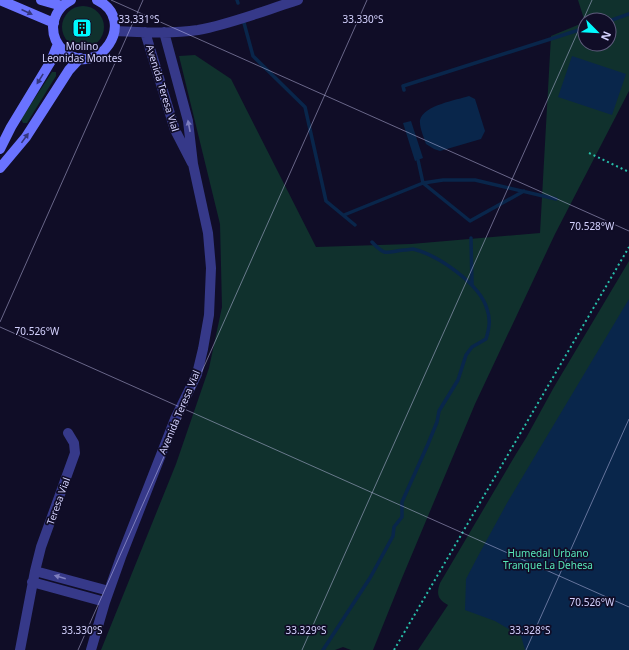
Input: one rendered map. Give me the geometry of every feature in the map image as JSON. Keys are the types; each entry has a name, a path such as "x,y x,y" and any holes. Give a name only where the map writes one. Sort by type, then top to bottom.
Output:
{"street":[{"path":"0,0 54,23"},
{"path":"41,0 62,6"},
{"path":"71,0 62,6 58,11 54,23 54,34 58,44 67,54 80,58 92,58 103,52 111,43 115,31 114,20 110,11 97,0"},
{"path":"110,11 112,0"},
{"path":"115,31 164,32 189,31 208,28 298,0"},
{"name":"Avenida Teresa Vial","path":"145,32 175,130 193,164"},
{"name":"Avenida Teresa Vial","path":"92,650 105,602 121,557 175,419 197,374 204,348 211,292 210,250 205,216 193,164 188,121 164,32"},
{"path":"0,149 11,127 51,61 58,44"},
{"path":"0,168 26,137 70,70 80,58"},
{"name":"Teresa Vial","path":"20,650 35,570 75,453 74,443 68,434"},
{"path":"35,570 109,591"},
{"path":"32,582 105,602"}],"path":[{"path":"589,153 629,172"},
{"path":"394,650 629,247"}],"green space":[{"path":"578,0 629,0 629,91 555,234 475,404 373,650 351,650 343,647 335,650 101,650 176,464 209,368 222,307 220,224 179,56 195,55 231,79 316,247 411,244 540,233 551,36 577,25 577,52 617,52 617,12 582,12"},
{"path":"79,6 87,6 95,9 101,15 104,27 101,39 95,45 87,48 79,48 71,45 65,39 62,31 62,23 65,15 71,9"},
{"path":"52,72 56,72 56,76 27,123 23,123 21,119"},
{"name":"Humedal Urbano Tranque La Dehesa","path":"629,261 629,650 418,650 448,605 440,599 438,590 440,583"}],"water":[{"path":"572,56 626,74 612,115 558,97"},
{"path":"469,96 475,99 485,131 481,139 440,151 426,144 420,123 423,115 434,107 449,101"},
{"path":"411,121 423,158 415,161 403,123"},
{"name":"Humedal Urbano Tranque La Dehesa","path":"629,299 629,650 525,650 521,636 495,621 465,610 466,579 507,503"}],"building":[{"name":"Molino Leonidas Montes","path":"80,23 84,23 86,24 86,32 80,33 77,30 77,26"}],"waterway":[{"path":"617,18 629,14"},
{"path":"244,23 253,56 305,107 326,201 355,225"},
{"path":"404,90 403,86 577,31"},
{"path":"418,160 423,183 470,221 524,191"},
{"path":"344,215 423,183 443,180 475,180 556,199"},
{"path":"471,238 472,285"},
{"path":"323,650 370,578 393,536 394,527 402,517 402,502 437,422 439,411 458,380 466,355 472,347 486,339 489,328 488,313 483,299 476,290 457,272 446,264 423,252 413,249 384,252 372,242"}],"place":[{"name":"Molino Leonidas Montes","path":"82,28"}]}
